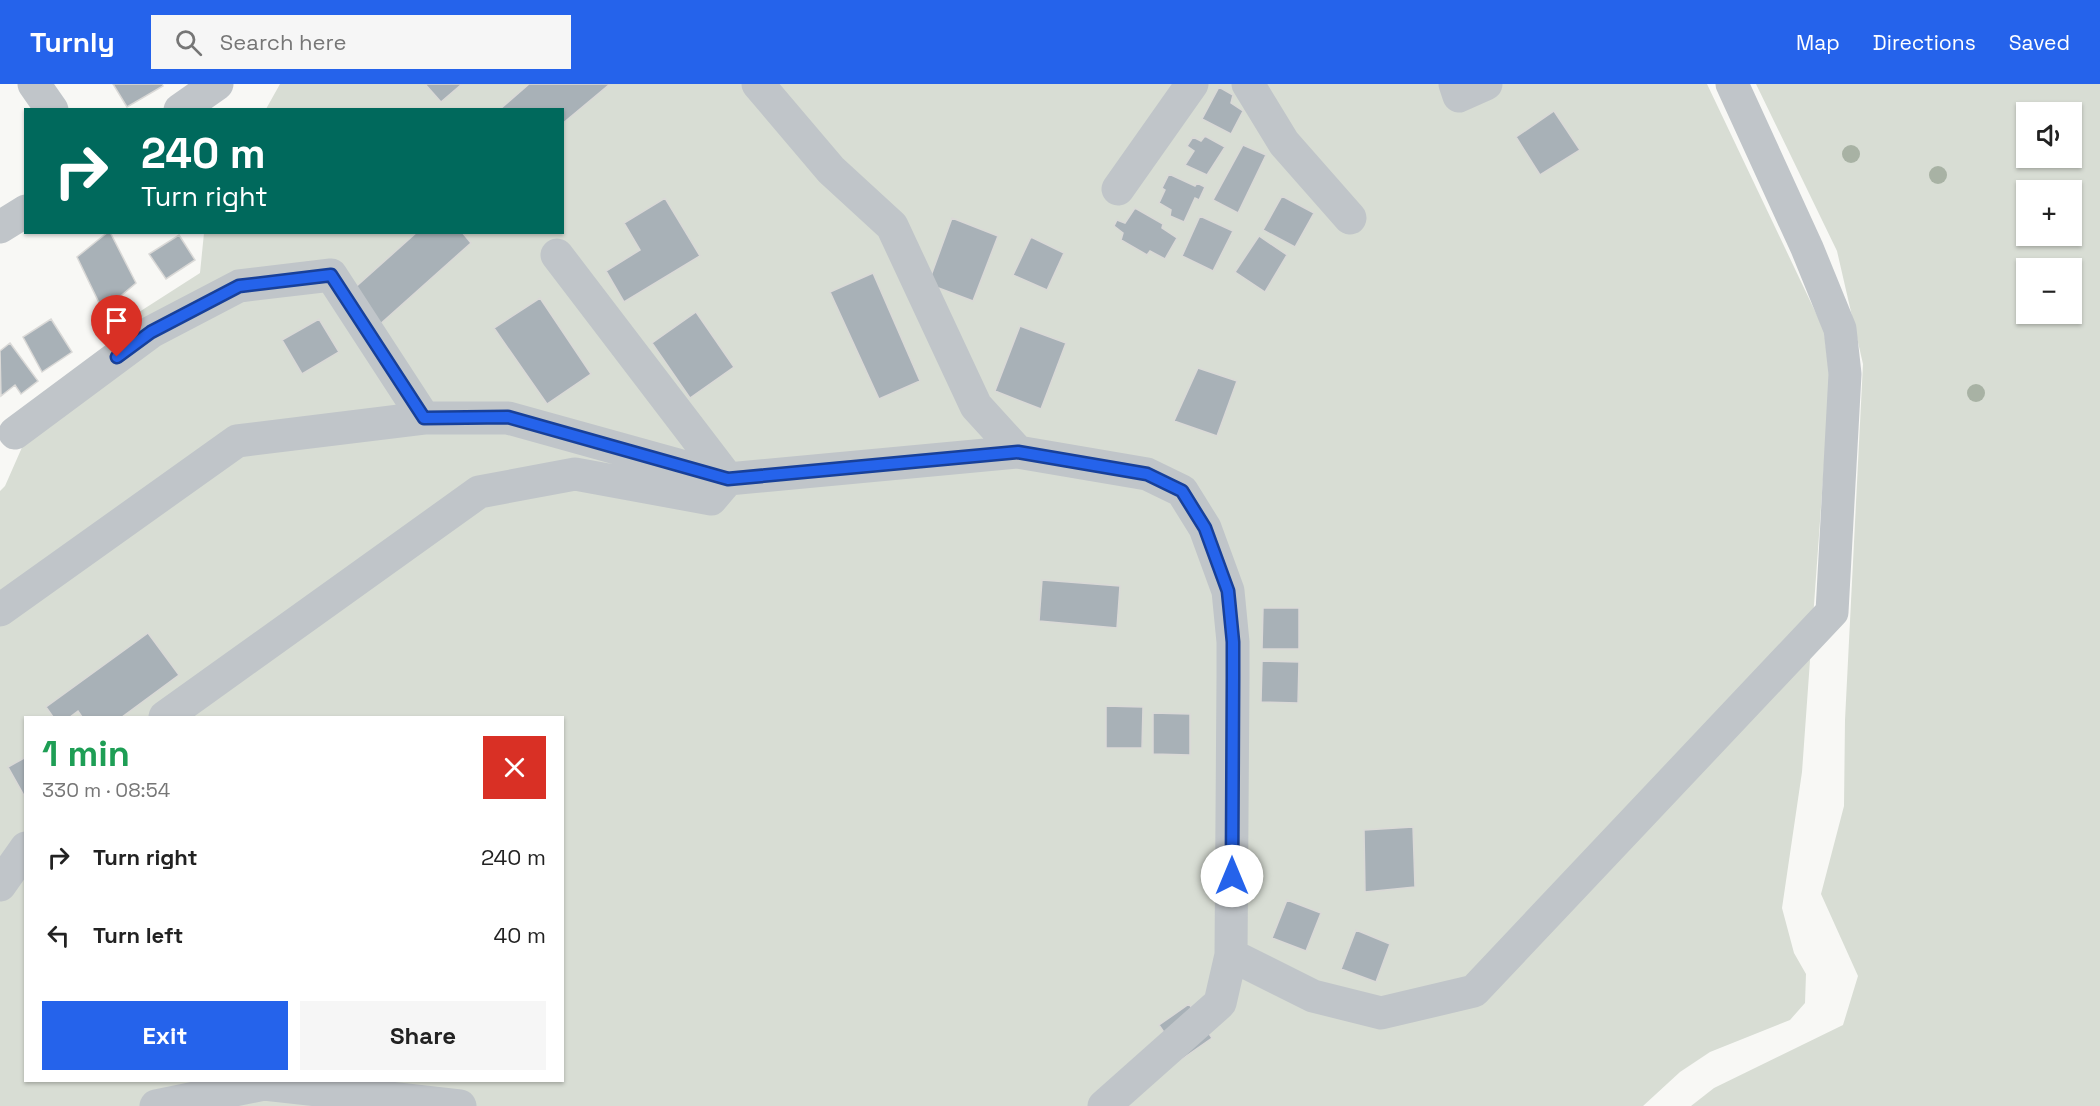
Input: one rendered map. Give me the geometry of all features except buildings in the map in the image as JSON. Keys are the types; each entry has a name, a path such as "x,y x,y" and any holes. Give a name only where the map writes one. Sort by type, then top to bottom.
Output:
{"street":[{"path":"34,84 51,108"},
{"path":"183,108 217,84"},
{"path":"758,84 831,170 892,226 976,406 1018,452"},
{"path":"1118,189 1192,84"},
{"path":"1248,84 1284,143 1350,218"},
{"path":"1455,84 1459,96 1486,84"},
{"path":"1231,955 1313,996 1382,1013 1474,991 1832,612 1845,375 1840,329 1803,237 1732,84"},
{"path":"0,227 24,212"},
{"path":"557,255 728,479"},
{"path":"15,433 151,332 239,286 331,275 424,418"},
{"path":"0,610 237,441 424,418 508,417 728,479 1018,452 1147,474 1182,491 1205,528 1228,591 1233,642 1231,955 1220,1003 1104,1106"},
{"path":"166,716 479,492 575,474 711,499 728,479"},
{"path":"0,885 24,851"},
{"path":"156,1106 264,1084 460,1106"}],"shaded area":[{"path":"280,84 1707,84 1824,330 1830,382 1802,772 1782,908 1794,953 1806,974 1805,1003 1790,1020 1710,1052 1680,1072 1643,1106 0,1106 0,491 5,486 38,411 91,363 136,314 200,273 204,234 564,234 564,108 267,108"},
{"path":"1756,84 2100,84 2100,1106 1691,1106 1714,1088 1843,1025 1858,976 1821,894 1844,806 1845,720 1863,364 1837,251"}],"route":[{"path":"117,357 151,332 239,286 331,275 424,418 508,417 728,479 1018,452 1147,474 1182,491 1205,528 1228,591 1233,642 1232,876"}]}
